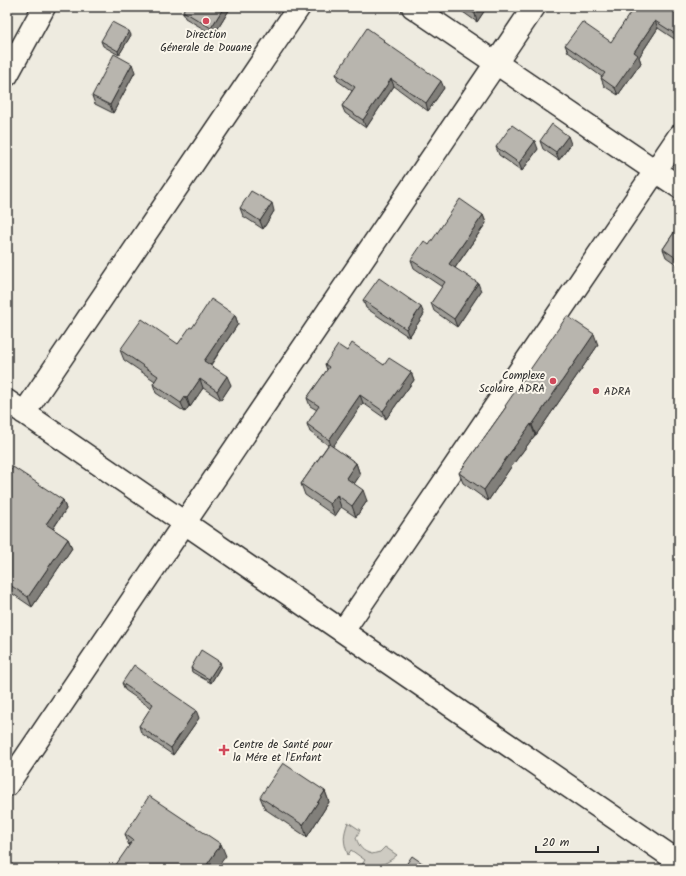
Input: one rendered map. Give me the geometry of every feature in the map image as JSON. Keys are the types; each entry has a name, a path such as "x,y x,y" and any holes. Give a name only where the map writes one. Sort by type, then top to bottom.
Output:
{"main road":[{"path":"7,75 44,7"},
{"path":"299,7 16,407 679,862"},
{"path":"413,7 679,187"},
{"path":"7,785 534,7"},
{"path":"343,631 679,136"}],"shaded area":[{"path":"348,822 360,830 356,838 360,847 366,852 372,854 380,852 385,847 397,855 380,865 371,867 361,866 365,860 351,850 348,855 346,850 344,838"}],"building":[{"path":"185,7 224,7 211,28 183,11"},
{"path":"464,7 479,7 475,14"},
{"path":"634,7 679,7 679,33 677,35 655,21 634,52 638,55 615,88 601,78 605,73 565,45 582,22 611,42"},
{"path":"112,22 129,31 118,51 101,41"},
{"path":"367,28 384,40 383,41 441,81 426,103 391,79 363,120 342,106 355,87 336,74"},
{"path":"114,54 132,64 110,105 92,96"},
{"path":"552,124 568,136 556,152 540,141"},
{"path":"512,125 535,141 519,163 496,147"},
{"path":"251,191 272,203 260,221 240,208"},
{"path":"460,199 483,215 449,264 478,283 454,319 431,303 445,282 411,260 424,241 429,245"},
{"path":"679,225 679,260 663,249"},
{"path":"379,278 421,307 406,329 363,300"},
{"path":"211,299 235,315 204,361 227,376 217,391 200,379 187,398 185,397 181,403 153,384 158,376 120,350 142,319 178,344 190,327 192,328"},
{"path":"567,316 594,334 532,425 531,424 484,490 459,473 506,407 505,406"},
{"path":"352,343 384,365 389,358 411,372 383,411 360,395 329,440 307,424 319,406 307,398 329,367 325,364 338,345 347,351"},
{"path":"329,444 356,463 346,478 363,490 352,506 337,495 330,504 301,484"},
{"path":"13,467 63,500 46,524 68,539 28,597 7,583 7,509 11,503 7,500 7,495 10,490 7,489 7,476"},
{"path":"201,650 220,662 209,679 191,668"},
{"path":"134,665 153,679 152,680 196,710 171,748 139,726 153,704 122,683"},
{"path":"283,763 325,791 303,825 260,797"},
{"path":"149,796 221,844 204,869 113,869 133,840 125,834"},
{"path":"412,856 431,869 403,869"}],"place":[{"name":"Direction Génerale de Douane","path":"206,21"},
{"name":"Complexe Scolaire ADRA","path":"553,381"},
{"name":"ADRA","path":"596,391"},
{"name":"Centre de Santé pour la Mére et l'Enfant","path":"224,750"}]}
